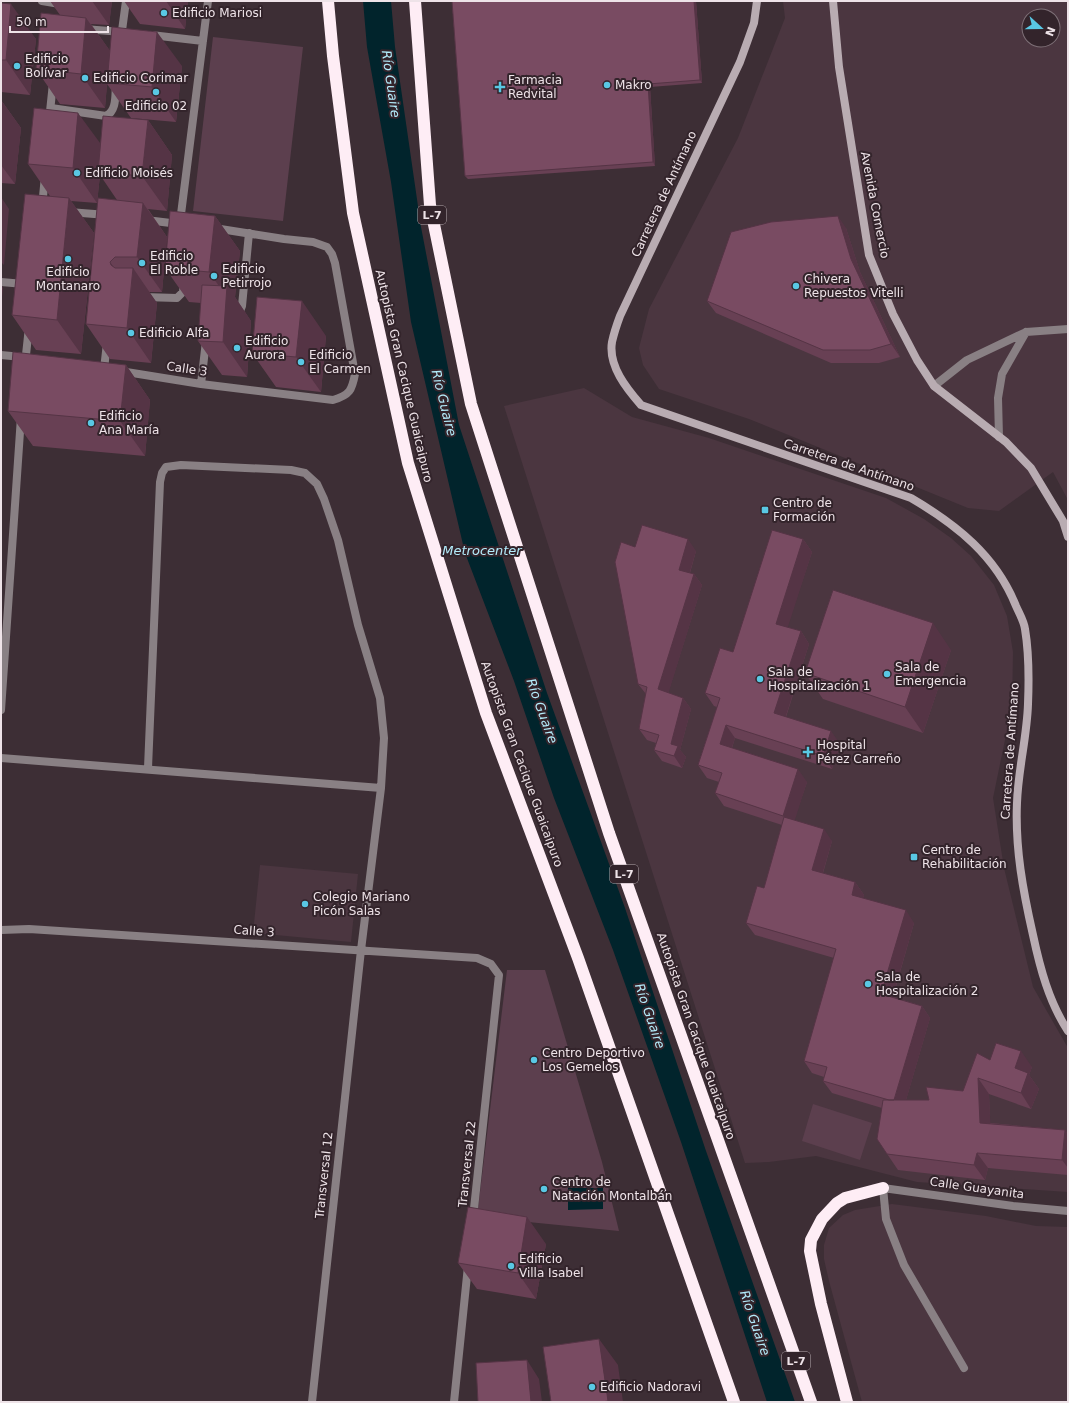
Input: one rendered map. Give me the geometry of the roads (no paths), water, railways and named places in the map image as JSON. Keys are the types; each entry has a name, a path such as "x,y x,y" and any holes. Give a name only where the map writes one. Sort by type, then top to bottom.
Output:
{"highway":[{"name":"Autopista Gran Cacique Guaicaipuro","path":"328,1 333,56 353,213 408,463 486,713 578,958 734,1402"},
{"name":"Autopista Gran Cacique Guaicaipuro","path":"415,1 430,205 471,404 609,833 811,1402"},
{"path":"847,1402 821,1304 810,1251 811,1240 822,1219 837,1203 845,1198 883,1188"}],"main road":[{"name":"Carretera de Antímano","path":"757,1 754,23 740,62 620,316 612,343 613,363 630,392 642,405 911,498 942,516 982,550 1008,585 1025,627 1027,649 1028,704 1017,802 1018,843 1022,883 1045,983 1068,1031"},
{"name":"Avenida Comercio","path":"833,1 840,75 869,255 893,314 917,360 934,386 998,437 1031,468 1063,521 1068,537"}],"street":[{"path":"42,1 60,5"},
{"path":"120,48 126,1"},
{"path":"141,219 183,224 208,1"},
{"path":"79,29 122,32"},
{"path":"143,34 203,41"},
{"path":"49,132 54,71"},
{"path":"50,108 106,116 111,114 114,109 117,78"},
{"path":"45,170 48,212 118,216"},
{"path":"207,228 250,233 242,306 237,314 225,314"},
{"name":"Calle 3","path":"108,331 100,368 201,384 333,400 344,397 352,388 355,374 332,254 327,247 313,242 250,233"},
{"path":"140,297 177,298 183,292 186,270"},
{"path":"1,282 33,285"},
{"path":"24,373 29,358 29,321"},
{"path":"934,386 967,360 1026,332 1068,328"},
{"path":"201,384 208,330"},
{"path":"998,437 998,398 1002,374 1026,332"},
{"path":"1,355 29,358"},
{"path":"1,710 22,405"},
{"name":"Transversal 12","path":"148,768 160,482 162,473 166,467 181,465 291,470 305,473 317,484 338,540 358,625 380,698 384,738 381,788 361,950 312,1402"},
{"path":"1,758 148,768 381,788"},
{"name":"Calle 3","path":"1,930 29,929 477,958 491,964 498,975"},
{"name":"Transversal 22","path":"472,1228 498,975"},
{"path":"883,1188 886,1219 904,1265 964,1368"},
{"name":"Calle Guayanita","path":"883,1188 1013,1206 1068,1211"},
{"path":"454,1402 469,1260"}],"water":[{"name":"Metrocenter","path":"363,1 391,1 395,47 421,227 459,425 547,693 625,908 706,1151 795,1402 767,1402 681,1142 613,950 554,798 514,681 465,553 411,322 391,182 367,47"},
{"path":"568,1188 603,1188 603,1209 568,1210"}],"place":[{"name":"Edificio Mariosi","path":"164,13"},
{"name":"Edificio Bolívar","path":"17,66"},
{"name":"Edificio Corimar","path":"85,78"},
{"name":"Makro","path":"607,85"},
{"name":"Farmacia Redvital","path":"500,87"},
{"name":"Edificio 02","path":"156,92"},
{"name":"Edificio Moisés","path":"77,173"},
{"name":"Edificio Montanaro","path":"68,259"},
{"name":"Edificio El Roble","path":"142,263"},
{"name":"Edificio Petirrojo","path":"214,276"},
{"name":"Chivera Repuestos Vitelli","path":"796,286"},
{"name":"Edificio Alfa","path":"131,333"},
{"name":"Edificio Aurora","path":"237,348"},
{"name":"Edificio El Carmen","path":"301,362"},
{"name":"Edificio Ana María","path":"91,423"},
{"name":"Centro de Formación","path":"765,510"},
{"name":"Sala de Emergencia","path":"887,674"},
{"name":"Sala de Hospitalización 1","path":"760,679"},
{"name":"Hospital Pérez Carreño","path":"808,752"},
{"name":"Centro de Rehabilitación","path":"914,857"},
{"name":"Colegio Mariano Picón Salas","path":"305,904"},
{"name":"Sala de Hospitalización 2","path":"868,984"},
{"name":"Centro Deportivo Los Gemelos","path":"534,1060"},
{"name":"Centro de Natación Montalbán","path":"544,1189"},
{"name":"Edificio Villa Isabel","path":"511,1266"},
{"name":"Edificio Nadoravi","path":"592,1387"}],"water label":[{"name":"Río Guaire","path":"391,84"},
{"name":"Río Guaire","path":"444,403"},
{"name":"Río Guaire","path":"542,711"},
{"name":"Río Guaire","path":"650,1016"},
{"name":"Río Guaire","path":"755,1323"}]}
